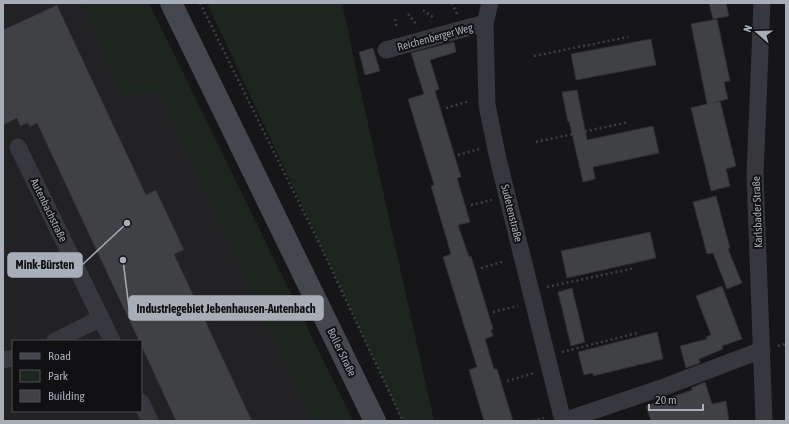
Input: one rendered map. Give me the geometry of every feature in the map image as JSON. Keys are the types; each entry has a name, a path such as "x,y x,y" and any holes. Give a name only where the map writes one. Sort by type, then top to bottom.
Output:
{"main road":[{"name":"Boller Straße","path":"171,3 309,283 375,421"}],"street":[{"name":"Sudetenstraße","path":"490,3 485,23 487,105 498,159 563,421"},
{"name":"Karlsbader Straße","path":"762,3 755,174 764,421"},
{"name":"Reichenberger Weg","path":"386,50 485,23"},
{"name":"Autenbachstraße","path":"18,147 112,340"},
{"path":"58,340 101,318"},
{"path":"563,421 664,387 762,350"},
{"path":"142,404 150,421"}],"path":[{"path":"200,3 320,245 403,421"},
{"path":"534,56 628,37"},
{"path":"446,108 486,96"},
{"path":"536,142 629,122"},
{"path":"481,268 522,256"},
{"path":"493,312 532,296 635,268"},
{"path":"507,381 548,363 637,333"}],"shaded area":[{"path":"3,3 83,3 122,95 160,94 315,421 3,421"}],"green space":[{"path":"83,3 149,3 353,421 313,421 160,94 122,95"},
{"path":"207,3 342,3 434,421 403,421"}],"building":[{"path":"709,3 726,3 729,16 713,19"},
{"path":"57,5 146,195 156,190 184,250 174,254 252,421 176,421 142,347 142,340 139,340 37,123 30,127 28,123 20,126 17,118 3,125 3,30"},
{"path":"717,19 730,81 724,82 728,99 720,101 736,166 726,169 730,186 711,191 691,108 707,104 691,24"},
{"path":"651,39 656,65 576,80 571,54"},
{"path":"454,42 456,52 430,60 439,89 435,91 461,177 457,178 470,222 458,225 469,257 471,256 493,329 491,330 493,336 485,339 494,369 497,369 513,421 484,421 469,370 477,367 443,257 451,254 431,186 434,185 408,99 424,94 411,53"},
{"path":"373,48 380,71 365,75 359,52"},
{"path":"577,90 587,140 653,126 659,153 593,167 595,179 583,182 562,92"},
{"path":"716,196 730,248 728,249 742,283 727,289 713,253 707,254 693,202"},
{"path":"650,232 656,258 567,278 561,251"},
{"path":"722,286 742,339 722,346 723,349 699,359 700,363 686,368 680,346 707,339 706,337 711,335 696,296"},
{"path":"572,288 585,342 571,346 558,292"},
{"path":"657,332 663,359 593,376 593,373 584,375 578,352"},
{"path":"705,382 712,404 726,401 729,421 651,421 646,406 692,390 691,388"}],"place":[{"name":"Mink-Bürsten","path":"127,223"},
{"name":"Industriegebiet Jebenhausen-Autenbach","path":"123,260"}]}
